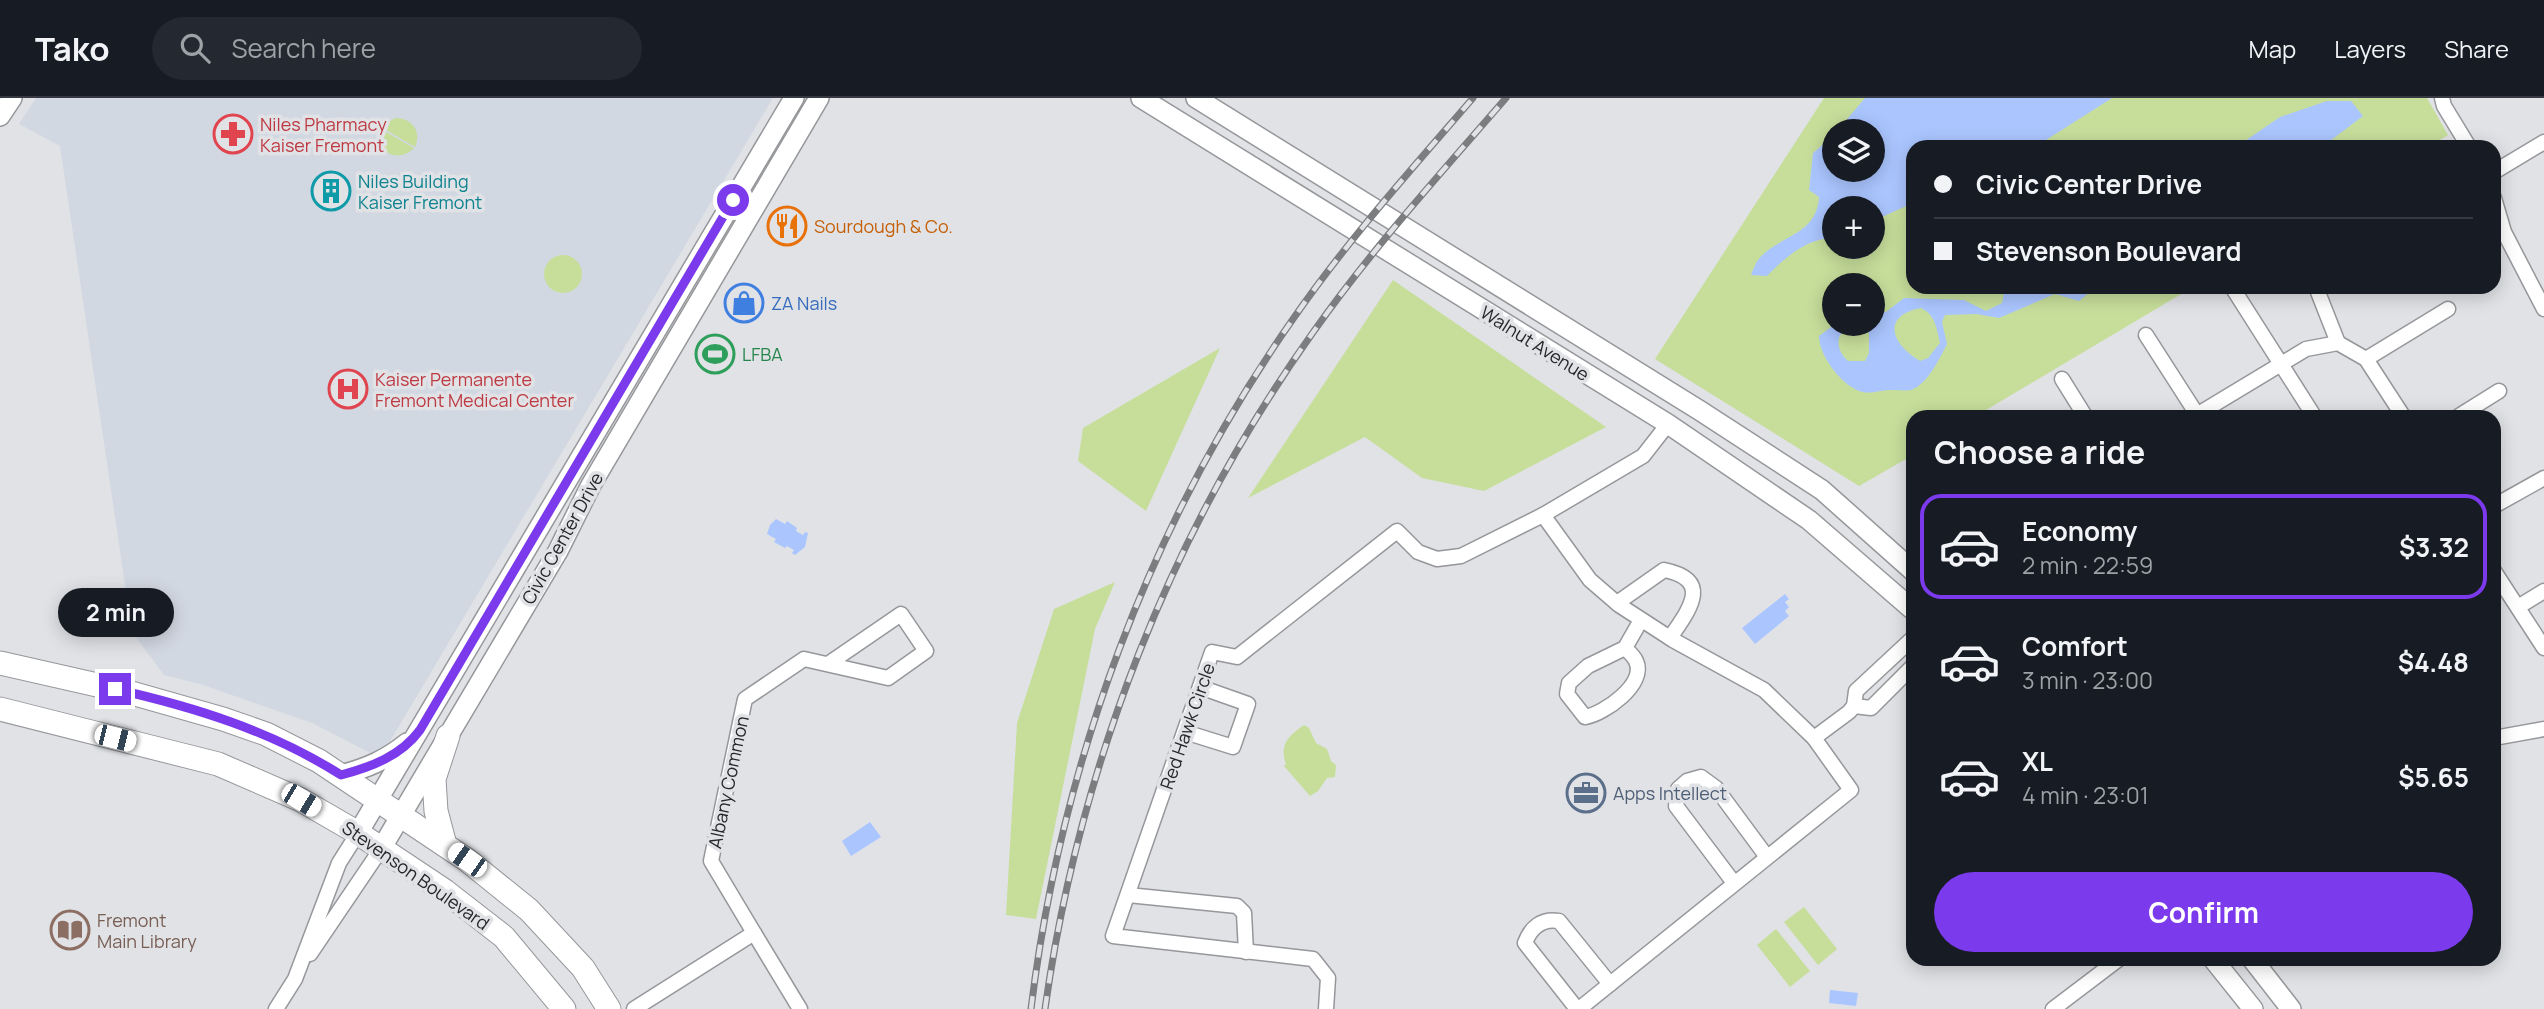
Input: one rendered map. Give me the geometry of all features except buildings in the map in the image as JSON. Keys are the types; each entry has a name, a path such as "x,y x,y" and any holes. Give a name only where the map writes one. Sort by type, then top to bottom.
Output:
{"main road":[{"path":"0,116 12,98"},
{"name":"Civic Center Drive","path":"358,833 794,98"},
{"name":"Civic Center Drive","path":"381,849 558,551 590,485 819,98"},
{"name":"Walnut Avenue","path":"1141,98 1668,424 1809,520 1906,604"},
{"name":"Walnut Avenue","path":"1196,98 1699,410 1811,483 1906,565"},
{"path":"0,663 128,692 223,719 266,734 341,775 445,845 530,910 583,968 609,1009"},
{"name":"Stevenson Boulevard","path":"0,709 218,764 301,800 358,833 445,891 504,937 564,1009"},
{"path":"341,775 388,759 418,733"},
{"path":"445,845 436,811 434,779 448,736"},
{"path":"2219,966 2253,1009"},
{"path":"2257,966 2291,1009"}],"street":[{"path":"2442,98 2465,140"},
{"path":"2501,168 2544,142"},
{"path":"2501,222 2543,305"},
{"path":"2236,294 2310,410"},
{"path":"2319,294 2338,343"},
{"path":"2367,359 2448,309"},
{"path":"2146,335 2193,410"},
{"path":"2207,410 2306,349 2338,343 2367,359 2399,410"},
{"path":"2062,379 2081,410"},
{"path":"2469,410 2499,391"},
{"path":"1610,984 1559,921 1538,923 1529,932 1525,943 1578,1009 1610,984 1734,883 1851,790 1814,738 1764,691 1670,638 1617,603 1590,580 1544,515 1643,456 1668,424"},
{"path":"2501,502 2544,478"},
{"name":"Red Hawk Circle","path":"1246,952 1114,936 1212,652 1237,657 1397,531 1418,552 1437,559 1461,556 1544,515"},
{"path":"1617,603 1664,570 1678,573 1689,580 1693,588 1692,607 1670,638"},
{"path":"2501,582 2544,648"},
{"path":"2518,607 2544,591"},
{"name":"Albany Common","path":"800,1009 711,861 745,699 804,659 888,678 926,651 901,614 828,664"},
{"path":"1625,648 1636,661 1637,676 1632,685 1597,715 1585,717 1567,694 1569,683 1588,666 1625,648 1642,620"},
{"path":"1814,738 1854,706 1856,691 1906,645"},
{"path":"1854,706 1871,708 1906,673"},
{"path":"1185,732 1233,747 1248,704 1200,687"},
{"path":"2501,737 2544,729"},
{"path":"1734,883 1676,806 1678,789 1687,781 1701,777 1716,788 1767,857"},
{"name":"Civic Center Drive","path":"298,972 339,863 358,833"},
{"name":"Civic Center Drive","path":"276,1009 381,849"},
{"path":"1128,895 1237,906 1244,913 1246,952 1313,959 1328,978 1326,1009"},
{"path":"634,1009 754,933"},
{"path":"2053,1009 2110,966"}],"shaded area":[{"name":"Kaiser Permanente Fremont Medical Center","path":"36,98 773,98 380,758 312,723 203,685 164,675 132,632 60,146 19,124"}],"green space":[{"path":"1824,98 2427,98 2448,135 2440,140 1906,140 1906,294 2181,294 1986,410 1906,410 1906,459 1859,486 1655,359"},
{"path":"395,118 406,120 414,126 417,136 415,147 381,127"},
{"path":"381,129 414,148 401,155 388,153 381,144"},
{"path":"563,255 576,261 582,274 576,287 563,293 550,287 544,274 550,261"},
{"path":"1393,280 1606,427 1484,491 1422,478 1365,437 1248,498"},
{"path":"1220,348 1146,511 1078,461 1083,428"},
{"path":"1115,582 1095,629 1036,919 1006,915 1017,723 1054,609"},
{"path":"1304,725 1309,728 1316,743 1327,749 1331,761 1336,765 1335,777 1327,778 1318,791 1310,796 1284,766 1284,746 1293,733"},
{"path":"1804,907 1837,949 1818,965 1784,922"},
{"path":"1776,929 1810,971 1790,987 1757,945"}],"water":[{"path":"1865,98 2112,98 2046,140 1906,140 1906,206 1885,216 1885,196 1822,196 1822,239 1804,246 1767,276 1751,275 1766,252 1804,227 1817,210 1819,197 1809,190 1813,153 1822,145 1822,182 1885,182 1885,119 1847,119"},
{"path":"2327,101 2351,101 2363,116 2331,140 2246,140 2280,117"},
{"path":"2004,294 2055,294 1999,318 1976,314 1945,315 1942,322 1947,344 1928,377 1911,390 1869,393 1855,389 1840,378 1823,353 1819,336 1822,334 1822,336 1840,336 1839,344 1843,356 1848,361 1865,361 1869,353 1869,336 1885,336 1885,312 1904,298 1964,300 1986,311 2002,303","holes":["1921,308 1932,318 1940,343 1928,358 1920,361 1897,339 1895,324 1908,312"]},
{"path":"2055,294 2088,294 2079,301"},
{"path":"776,519 785,524 787,521 803,535 808,533 805,547 795,555 792,553 794,550 774,542 776,539 767,534"},
{"path":"1785,594 1789,599 1785,602 1789,607 1785,611 1789,616 1755,644 1742,628"},
{"path":"870,822 881,837 851,856 842,841"},
{"path":"1830,990 1858,993 1856,1006 1829,1003"}],"railway":[{"path":"1031,1009 1045,917 1064,826 1089,736 1120,648 1155,562 1196,478 1242,397 1293,319 1357,234 1473,98"},
{"path":"1045,1009 1060,918 1081,829 1107,740 1175,569 1216,487 1263,408 1336,301 1407,212 1506,98"}],"place":[{"name":"Niles Pharmacy Kaiser Fremont","path":"233,134"},
{"name":"Niles Building Kaiser Fremont","path":"331,191"},
{"name":"Sourdough & Co.","path":"787,226"},
{"name":"ZA Nails","path":"744,303"},
{"name":"LFBA","path":"715,354"},
{"name":"Kaiser Permanente Fremont Medical Center","path":"348,389"},
{"name":"Apps Intellect","path":"1586,793"},
{"name":"Fremont Main Library","path":"70,930"}],"route":[{"path":"115,689 266,734 341,775 388,759 420,730 733,200"}]}
